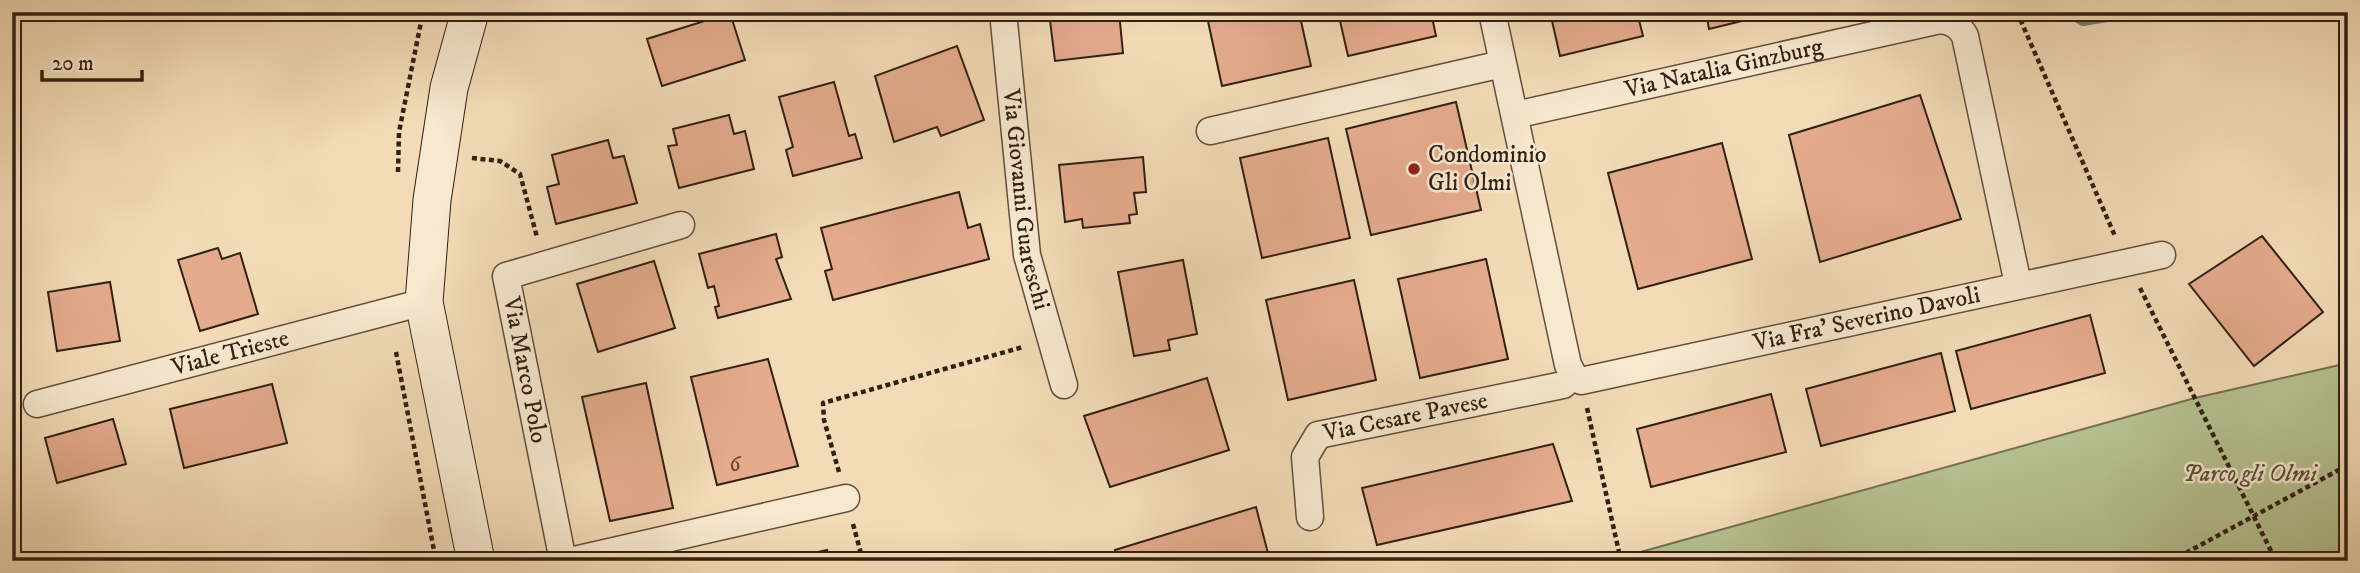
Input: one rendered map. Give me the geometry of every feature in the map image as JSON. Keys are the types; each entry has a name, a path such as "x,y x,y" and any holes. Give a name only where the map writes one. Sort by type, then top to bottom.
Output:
{"main road":[{"path":"470,12 449,88 432,200 424,302 476,561"}],"street":[{"name":"Via Giovanni Guareschi","path":"1003,12 1027,255 1063,385"},
{"path":"1492,12 1577,379"},
{"name":"Via Natalia Ginzburg","path":"1515,116 1940,20 1950,22 1959,26 1965,36 2018,284"},
{"path":"1210,131 1502,64"},
{"name":"Via Marco Polo","path":"563,561 506,276 681,225"},
{"name":"Via Fra' Severino Davoli","path":"1577,379 2162,255"},
{"name":"Viale Trieste","path":"37,404 424,302"},
{"name":"Via Cesare Pavese","path":"1310,517 1305,457 1318,435 1563,385 1577,379"},
{"path":"570,561 846,498"}],"path":[{"path":"2017,12 2127,262 2276,561"},
{"path":"471,145 469,158 500,161 520,174 531,206 543,265"},
{"path":"863,561 824,420 823,403 1051,339"},
{"path":"1577,379 1621,561"},
{"path":"2171,561 2256,517 2348,464"}],"green space":[{"name":"Parco gli Olmi","path":"2348,363 2348,459 2339,465 2348,476 2348,561 1608,561 2195,398"}],"building":[{"path":"1049,12 1119,12 1123,53 1055,61"},
{"path":"1206,12 1299,12 1311,66 1222,86"},
{"path":"1338,12 1431,12 1436,36 1348,56"},
{"path":"1550,12 1637,12 1643,36 1560,56"},
{"path":"1706,12 1779,12 1709,29"},
{"path":"730,13 745,60 662,86 647,39"},
{"path":"957,46 984,120 941,136 937,127 894,142 875,76"},
{"path":"834,82 849,136 855,134 862,158 793,176 786,150 793,147 779,97"},
{"path":"1920,95 1961,219 1820,262 1789,135"},
{"name":"Condominio Gli Olmi","path":"1456,102 1481,210 1371,235 1346,129"},
{"path":"729,115 734,134 745,131 754,169 679,188 668,146 677,145 673,129"},
{"path":"1328,138 1350,238 1262,258 1240,158"},
{"path":"608,140 613,158 624,156 637,203 556,224 547,187 559,184 552,155"},
{"path":"1722,143 1752,259 1638,289 1608,173"},
{"path":"1143,157 1146,192 1134,193 1137,214 1129,215 1130,223 1083,228 1082,219 1065,222 1059,165"},
{"path":"959,192 968,228 980,224 989,259 833,300 825,271 832,269 821,228"},
{"path":"776,234 782,257 776,259 791,299 718,318 715,307 719,306 714,286 708,288 699,254"},
{"path":"2262,236 2323,312 2254,366 2189,284"},
{"path":"218,248 222,259 240,253 258,314 200,331 178,260"},
{"path":"1486,259 1508,359 1420,378 1398,279"},
{"path":"1183,260 1197,334 1168,340 1170,350 1134,356 1118,272"},
{"path":"654,261 675,328 598,352 577,284"},
{"path":"1354,280 1376,380 1288,400 1266,300"},
{"path":"110,282 120,341 57,351 48,292"},
{"path":"2090,315 2105,373 1971,409 1956,351"},
{"path":"1941,353 1955,411 1821,446 1806,389"},
{"path":"768,359 798,466 717,485 691,377"},
{"path":"1207,378 1229,450 1110,487 1084,416"},
{"path":"646,383 673,508 610,521 582,397"},
{"path":"272,384 287,443 184,468 170,409"},
{"path":"1771,394 1786,452 1651,487 1637,429"},
{"path":"113,419 126,464 57,483 45,438"},
{"path":"1553,444 1572,501 1377,545 1362,488"},
{"path":"1256,507 1270,561 1118,561 1115,550"},
{"path":"827,550 830,561 777,561"}],"waterway":[{"path":"2069,12 2083,21 2137,12"}],"place":[{"name":"Condominio Gli Olmi","path":"1414,169"}]}
